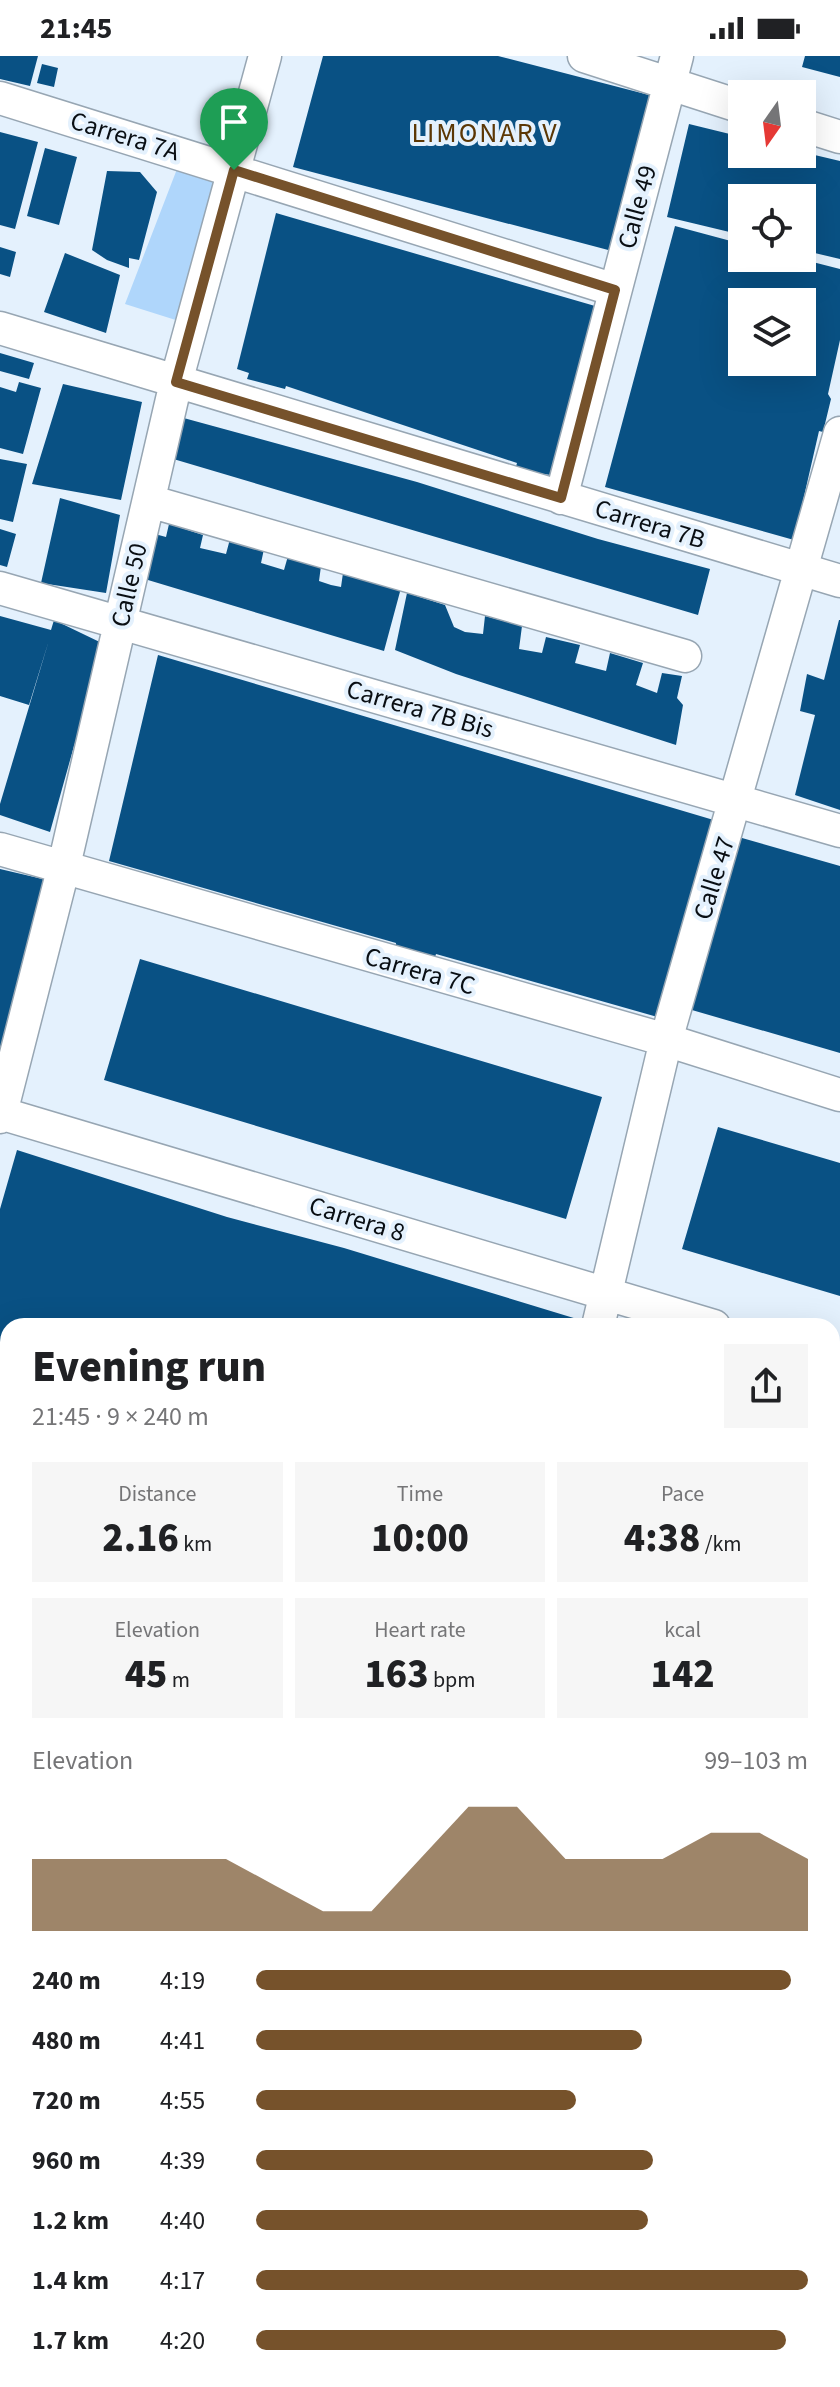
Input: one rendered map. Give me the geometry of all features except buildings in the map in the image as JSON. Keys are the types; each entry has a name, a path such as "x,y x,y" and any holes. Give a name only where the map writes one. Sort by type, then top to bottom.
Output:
{"street":[{"name":"Calle 50","path":"0,1114 63,870 176,382 265,56"},
{"path":"584,56 673,70 728,99"},
{"name":"Calle 49","path":"561,498 673,70"},
{"name":"Carrera 7A","path":"0,98 615,290"},
{"path":"816,129 840,137"},
{"name":"Carrera 7B","path":"0,328 840,581"},
{"name":"Calle 47","path":"600,1318 666,1040 840,433"},
{"path":"149,501 685,656"},
{"name":"Carrera 7B Bis","path":"0,588 840,831"},
{"name":"Carrera 7C","path":"0,849 63,870 666,1040 840,1095"},
{"name":"Carrera 8","path":"0,1114 689,1318"}],"shaded area":[{"path":"177,169 227,180 182,322 125,304"}],"district":[{"name":"LIMONAR V","path":"485,133"}],"route":[{"path":"234,170 615,290 561,498 176,382 234,170"}]}
